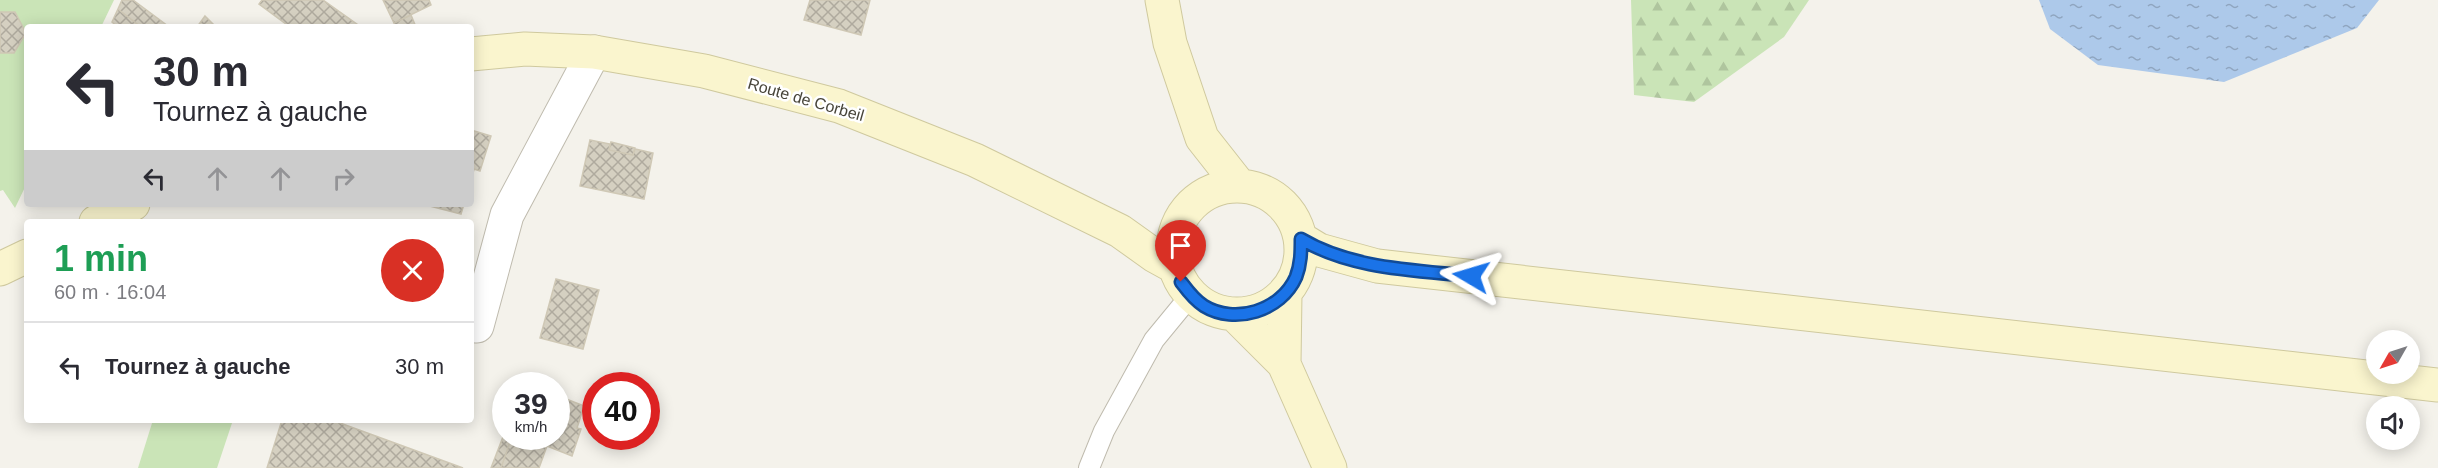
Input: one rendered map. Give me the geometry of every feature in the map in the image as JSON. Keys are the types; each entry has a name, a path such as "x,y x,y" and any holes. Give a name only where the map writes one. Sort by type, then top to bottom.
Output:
{"street":[{"path":"1162,0 1170,43 1202,138 1239,185"},
{"name":"Route de Corbeil","path":"474,54 525,49 594,52 704,71 839,106 975,160 1120,231 1174,267"},
{"path":"477,326 507,215 594,52"},
{"path":"1120,231 1187,212 1209,191 1224,186 1239,185 1257,188 1273,196 1286,208 1296,223 1301,239 1301,259 1295,278 1285,294 1270,306 1235,315 1203,306 1181,282 1174,267 1172,245 1187,212 1202,138"},
{"path":"102,219 127,207"},
{"path":"1301,239 1319,250 1377,266 2438,385"},
{"path":"0,269 24,257"},
{"path":"1284,364 1285,294"},
{"path":"1235,315 1284,364 1330,468"}],"lane":[{"path":"1089,468 1104,431 1154,340 1191,295"}],"green space":[{"path":"0,0 114,0 102,24 24,24 24,189 15,208 3,190 0,191"},
{"path":"1631,0 1809,0 1784,37 1694,102 1634,95"},
{"path":"152,423 232,423 217,468 138,468"}],"water":[{"path":"2039,0 2379,0 2357,28 2224,82 2098,65 2050,29"}],"building":[{"path":"122,0 133,0 165,24 137,24 118,9"},
{"path":"262,0 323,0 357,24 286,24 259,4"},
{"path":"383,0 429,0 431,5 394,23"},
{"path":"810,0 870,0 861,35 804,20"},
{"path":"118,9 137,24 114,24 112,22"},
{"path":"0,12 15,12 24,29 24,36 14,53 0,53"},
{"path":"411,15 415,24 394,24"},
{"path":"205,16 213,24 199,24"},
{"path":"474,131 491,136 480,171 474,169"},
{"path":"590,140 610,144 609,150 633,155 635,149 653,153 644,199 580,186"},
{"path":"611,142 635,148 633,155 609,150"},
{"path":"434,207 463,207 461,214"},
{"path":"556,279 599,290 583,349 540,338"},
{"path":"570,400 582,405 577,428 581,429 572,456 557,450 570,450"},
{"path":"281,423 340,423 463,468 267,468"},
{"path":"498,450 507,450 501,468 491,468"},
{"path":"507,450 546,450 539,468 501,468"}],"route":[{"path":"1181,282 1203,306 1235,315 1254,312 1270,306 1285,294 1295,278 1301,259 1301,239 1319,250 1377,266 1471,276"}]}
